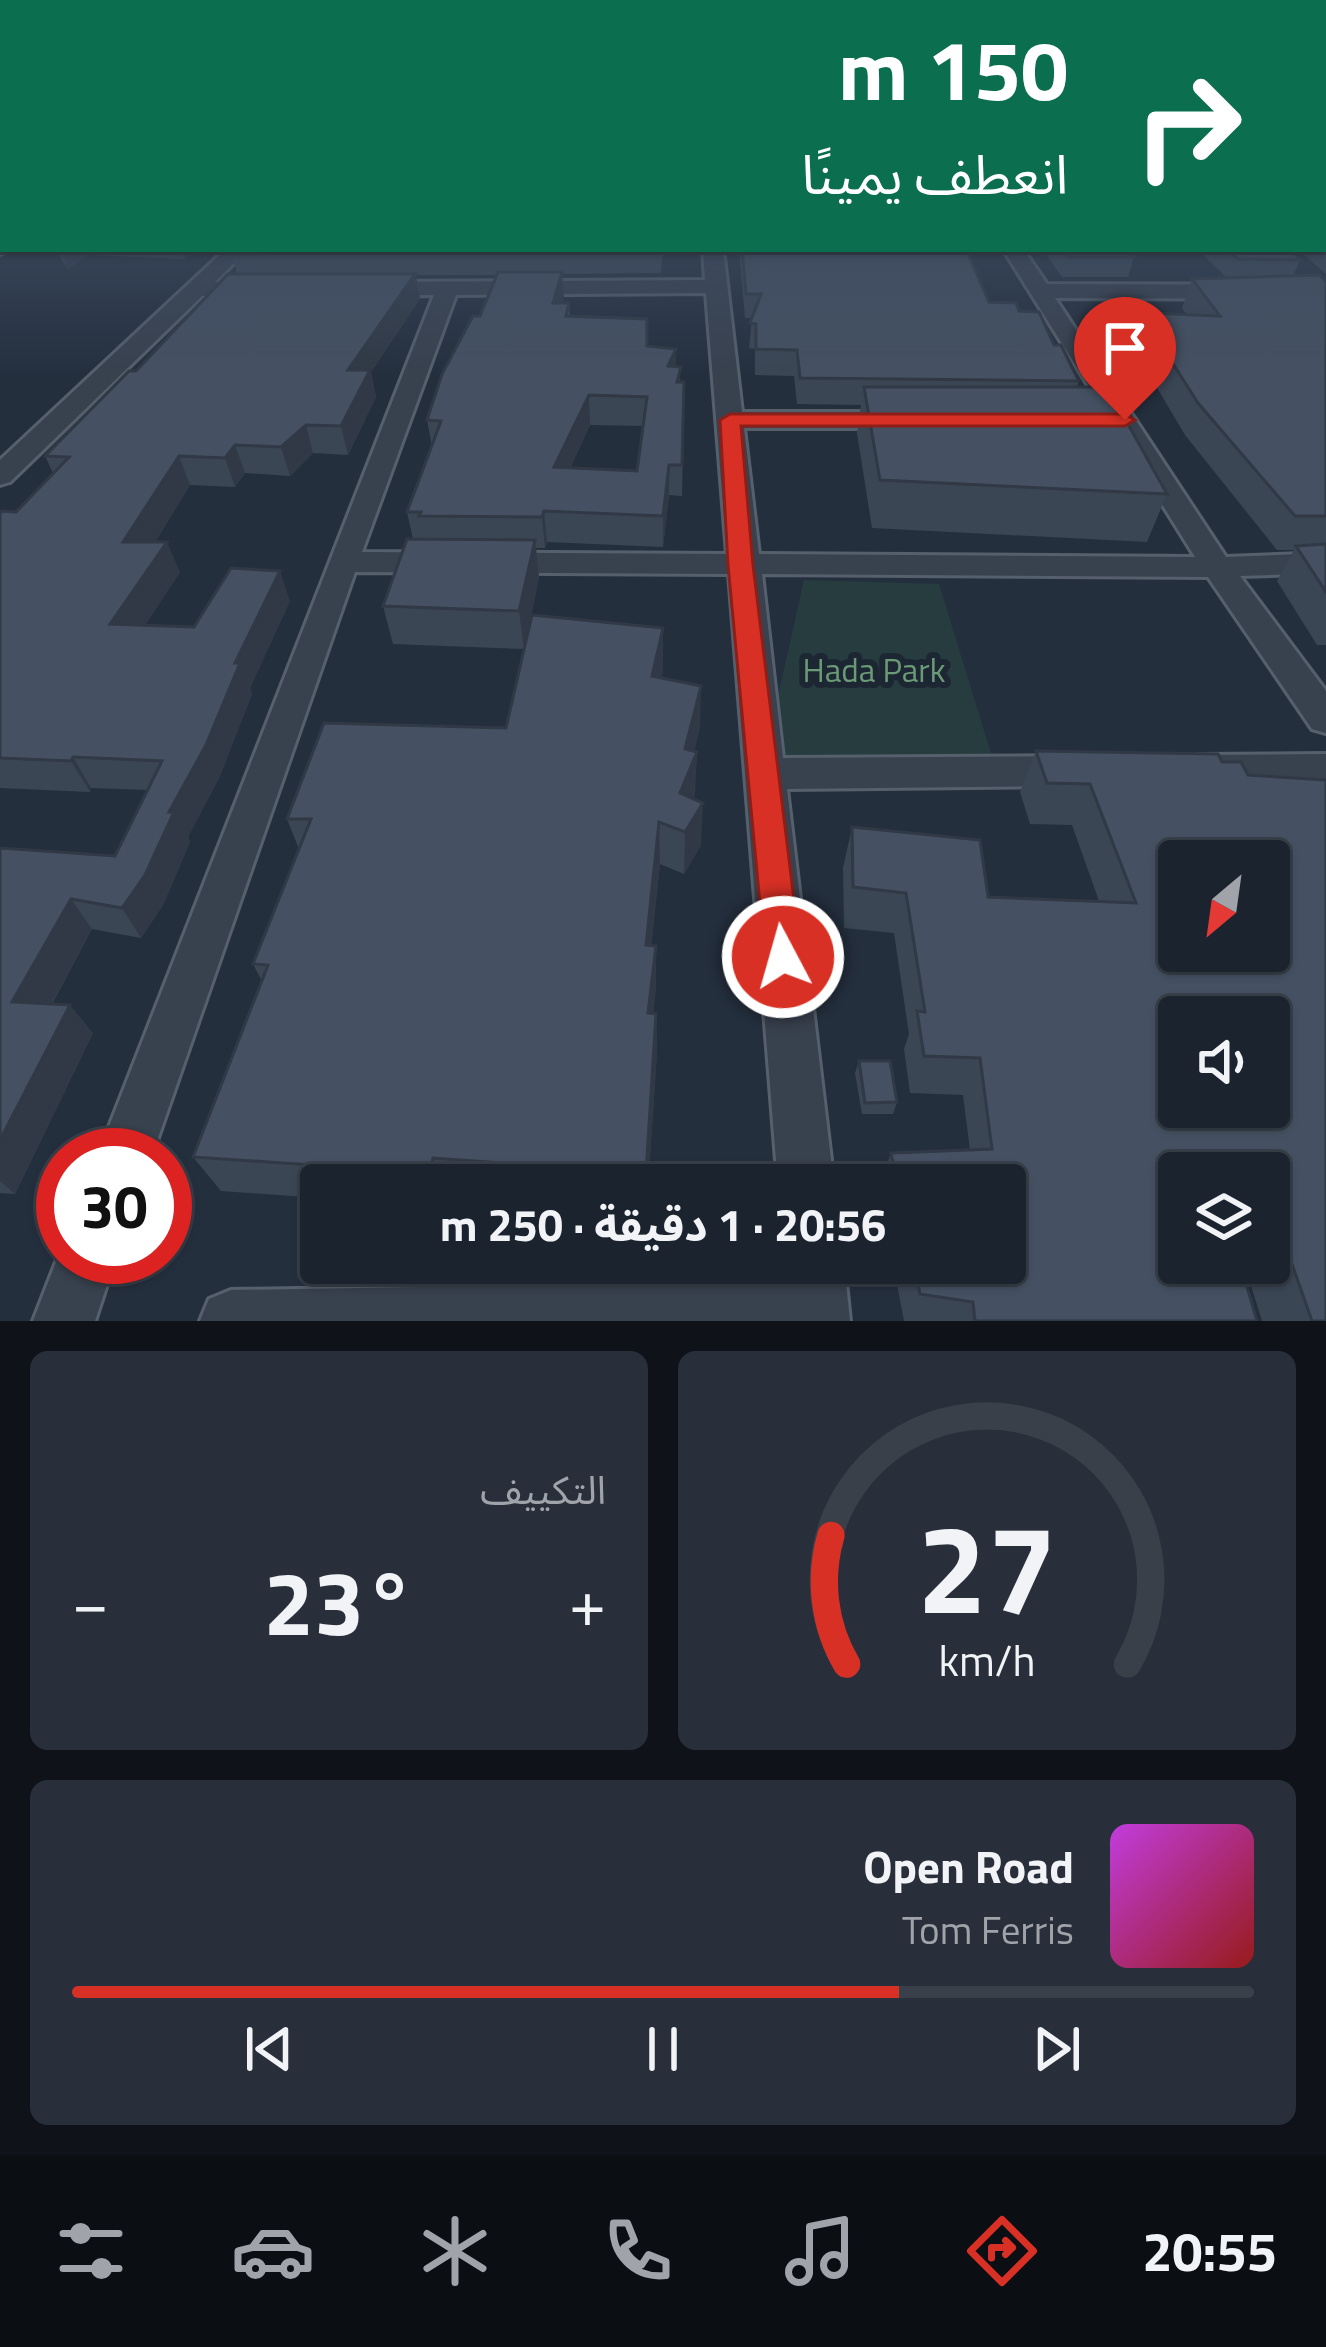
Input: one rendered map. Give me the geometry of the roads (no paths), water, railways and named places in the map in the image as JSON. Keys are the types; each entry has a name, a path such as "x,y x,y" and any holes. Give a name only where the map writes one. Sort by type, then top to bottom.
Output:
{"street":[{"path":"0,476 235,252"},
{"path":"1015,252 1217,567 1326,719"},
{"path":"334,289 448,288 715,267 804,1164"},
{"path":"135,1128 342,562 448,288"},
{"path":"196,289 288,289"},
{"path":"1041,291 1326,292"},
{"path":"1295,292 1326,320"},
{"path":"730,420 940,420"},
{"path":"1079,420 1125,420"},
{"path":"342,562 1217,567 1326,563"},
{"path":"1162,770 1326,769"},
{"path":"766,774 1116,771"},
{"path":"64,1321 77,1284"},
{"path":"231,1321 817,1298"}],"park label":[{"name":"Hada Park","path":"874,670"}]}
